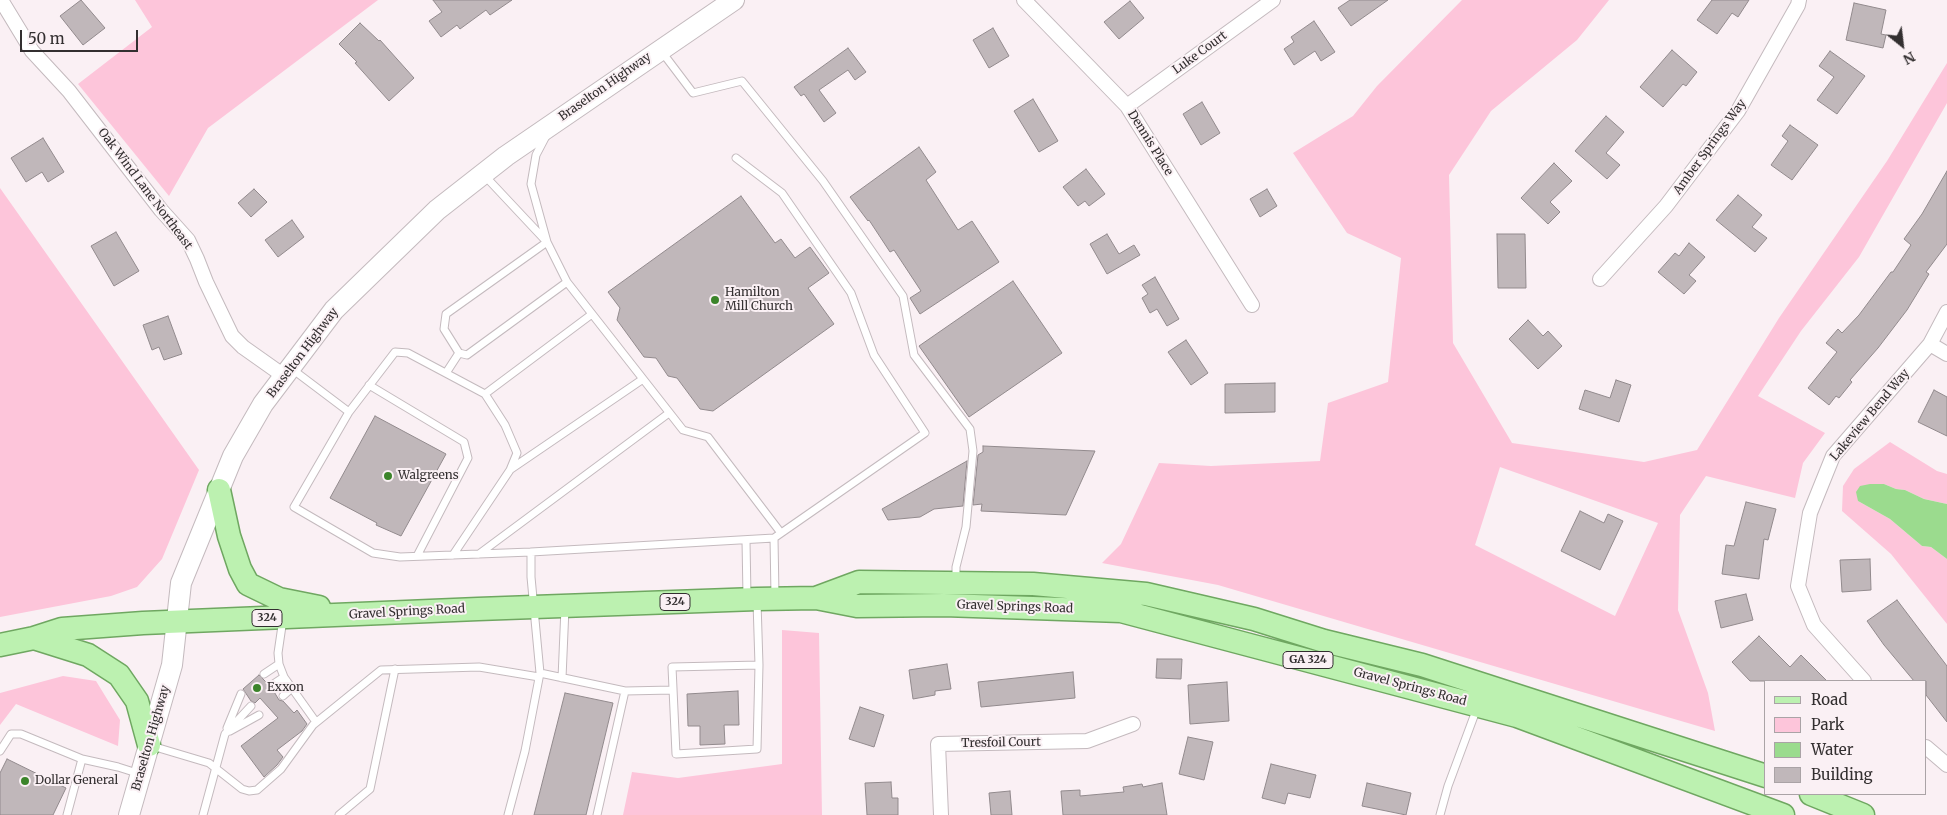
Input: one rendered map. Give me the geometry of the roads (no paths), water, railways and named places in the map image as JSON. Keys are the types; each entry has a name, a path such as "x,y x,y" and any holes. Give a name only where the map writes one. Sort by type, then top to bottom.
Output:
{"main road":[{"name":"Braselton Highway","path":"129,815 172,665 181,583 233,456 263,404 334,310 437,210 552,124 734,0"},
{"path":"219,490 234,553 240,570 248,584 278,599 357,614"},
{"name":"Gravel Springs Road","path":"816,598 859,582 1033,584 1146,594 1254,619 1324,641 1422,665 1764,775"},
{"name":"Gravel Springs Road","path":"0,645 34,638 62,629 176,622 760,599 816,598 857,606 944,605 1121,610 1517,716 1782,815"},
{"path":"34,638 88,655 119,675 137,701 149,745"},
{"path":"1813,795 1863,815"}],"street":[{"name":"Oak Wind Lane Northeast","path":"1,0 32,51 69,91 161,210 188,240 232,336 243,347 287,372"},
{"name":"Dennis Place","path":"1024,0 1127,106 1252,305"},
{"name":"Luke Court","path":"1127,106 1273,0"},
{"name":"Amber Springs Way","path":"1600,279 1666,206 1738,111 1798,5 1799,0"},
{"name":"Lakeview Bend Way","path":"1863,680 1814,625 1798,586 1810,513 1833,456 1930,344 1947,312"},
{"path":"1930,344 1947,354"},
{"name":"Tresfoil Court","path":"941,815 938,744 1087,741 1133,724"},
{"path":"1927,748 1947,765"}],"lane":[{"path":"660,50 694,93 742,81 823,181 903,296 914,355 970,429 973,451 966,527 956,567 956,583"},
{"path":"552,124 536,155 531,184 547,242 567,282 683,430 708,437 780,533"},
{"path":"453,555 510,470 517,452 505,425 485,394 408,353 395,352 349,412 294,507 373,553 400,557 417,556 453,555 531,552 774,538 925,433 874,355 851,293 782,193 736,158"},
{"path":"483,174 547,242"},
{"path":"547,242 446,314 444,329 459,352 467,355 567,282"},
{"path":"485,394 592,314"},
{"path":"446,373 459,352"},
{"path":"287,372 349,412"},
{"path":"510,470 643,379"},
{"path":"369,386 464,442 468,458 417,556"},
{"path":"479,554 670,413"},
{"path":"759,665 672,667 676,754 757,749 759,665 760,599 774,538"},
{"path":"746,541 760,599"},
{"path":"508,815 525,752 539,675 535,607 531,577 531,552"},
{"path":"562,678 566,606"},
{"path":"284,617 278,654 279,664 284,678 316,722"},
{"path":"264,674 279,664"},
{"path":"149,745 209,763 242,789 257,790 281,769 316,722 381,670 479,667 562,678 625,691 673,690"},
{"path":"339,815 370,789 395,669"},
{"path":"272,685 284,678"},
{"path":"283,696 292,688"},
{"path":"597,815 625,691"},
{"path":"203,815 225,734 241,694"},
{"path":"225,734 251,706"},
{"path":"1440,815 1448,786 1478,706"},
{"path":"225,734 259,715"},
{"path":"0,751 11,734 21,734 82,759 141,774"},
{"path":"67,815 82,759"}],"water":[{"path":"1884,484 1896,489 1905,490 1924,499 1947,504 1947,559 1931,547 1922,546 1890,519 1858,501 1856,492 1860,486"}],"place":[{"name":"Hamilton Mill Church","path":"715,300"},
{"name":"Walgreens","path":"388,476"},
{"name":"Exxon","path":"257,688"},
{"name":"Dollar General","path":"25,781"}]}
